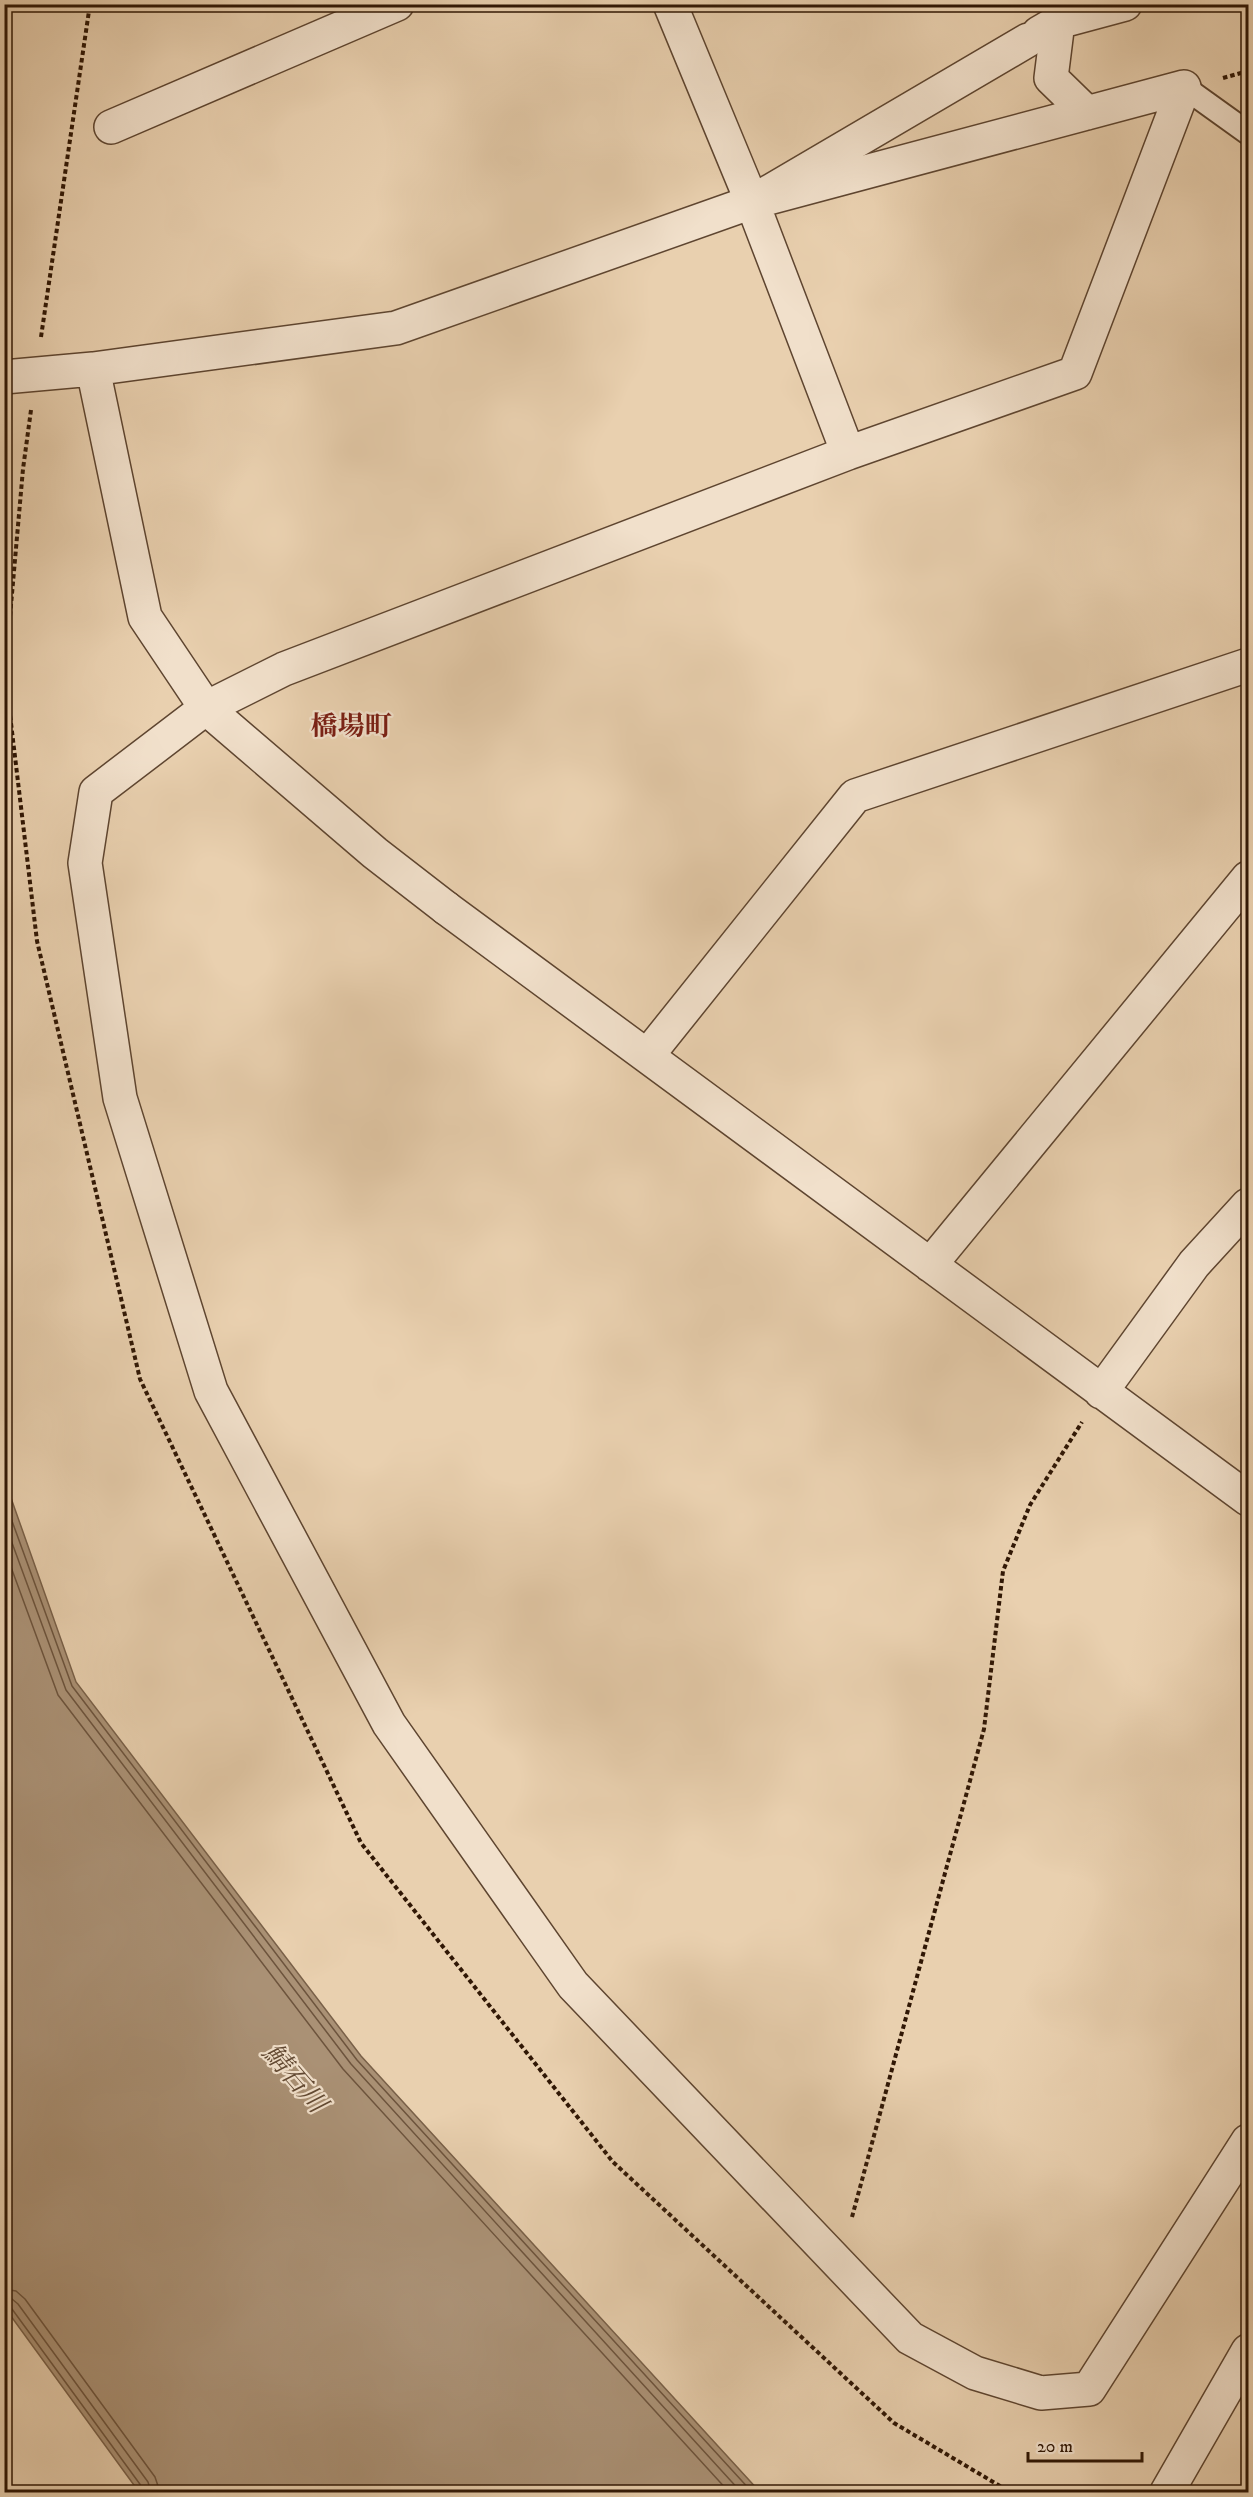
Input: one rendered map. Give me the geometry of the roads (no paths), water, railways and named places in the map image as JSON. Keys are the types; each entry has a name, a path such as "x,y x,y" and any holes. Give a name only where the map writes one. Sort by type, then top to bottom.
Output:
{"street":[{"path":"111,127 397,4"},
{"path":"670,4 752,202 848,453"},
{"path":"752,202 1058,22 1125,4"},
{"path":"1058,22 1051,78 1087,113"},
{"path":"18,375 93,369 396,328 752,202 1184,87"},
{"path":"1184,87 1075,373 848,453 284,669 206,708 96,792 85,863 120,1098 211,1391 390,1724 573,1985 910,2338 975,2373 1041,2393 1089,2389 1248,2141"},
{"path":"93,369 145,617 206,708 375,853 446,908 1248,1499"},
{"path":"647,1056 855,796 1248,665"},
{"path":"930,1265 1248,878"},
{"path":"1101,1392 1194,1264 1248,1205"},
{"path":"1167,2493 1248,2351"}],"lane":[{"path":"1184,87 1248,133"}],"water":[{"name":"鯖石川","path":"5,1481 76,1682 361,2056 760,2492 139,2492 5,2308"}],"district":[{"name":"橋場町","path":"351,726"}]}
